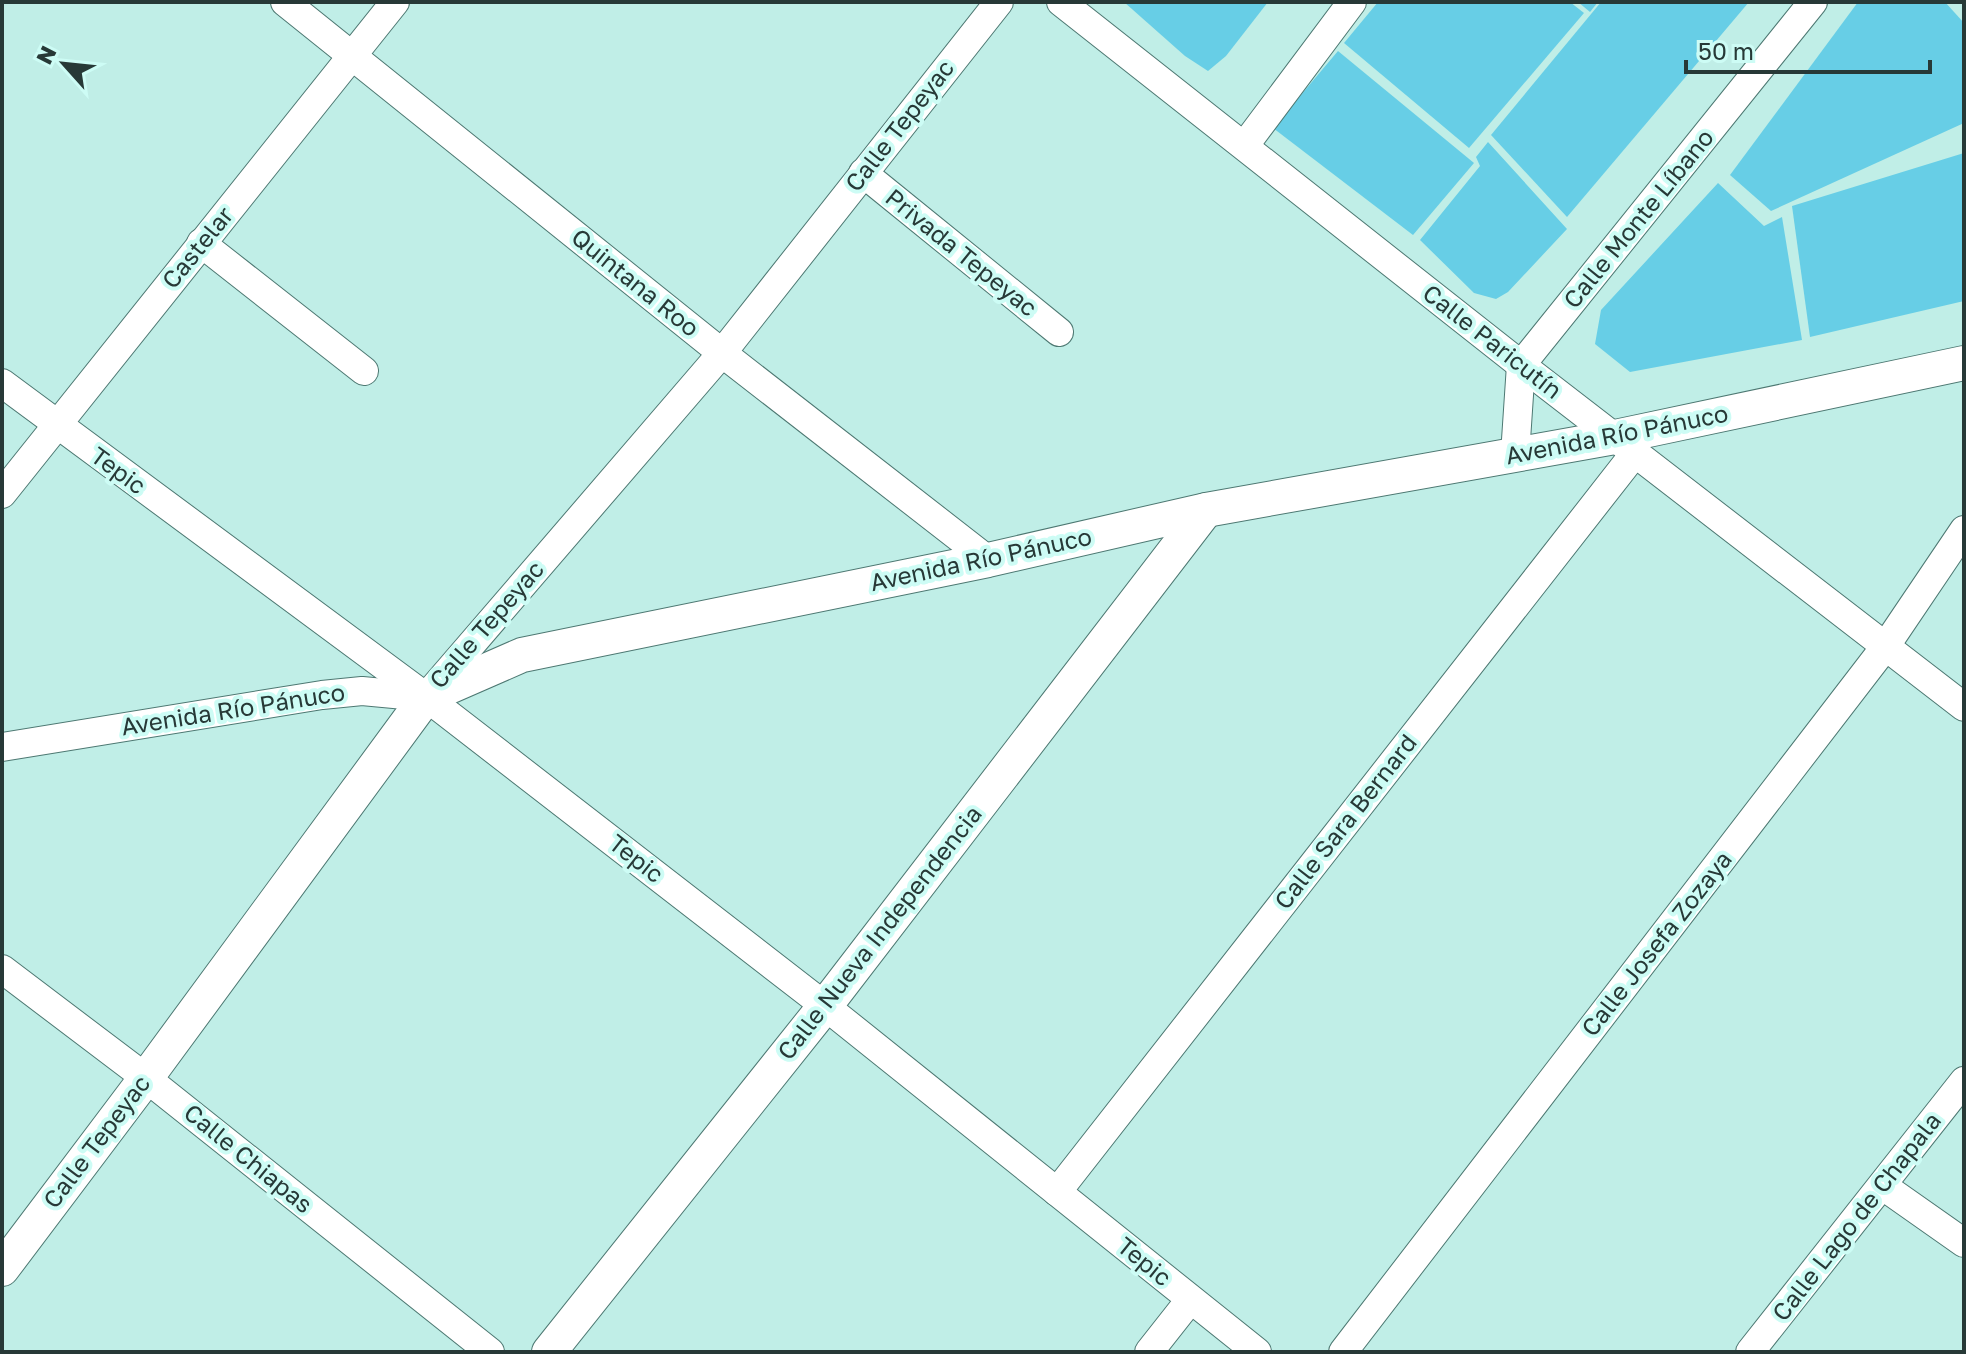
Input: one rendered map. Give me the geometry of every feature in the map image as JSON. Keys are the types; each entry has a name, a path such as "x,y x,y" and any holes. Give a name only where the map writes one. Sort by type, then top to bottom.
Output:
{"street":[{"name":"Quintana Roo","path":"285,2 722,353 988,560"},
{"name":"Castelar","path":"2,494 395,2"},
{"name":"Calle Tepeyac","path":"2,1269 426,697 722,353 999,2"},
{"name":"Calle Paricutín","path":"1061,2 1521,365 1964,707"},
{"path":"1245,145 1352,2"},
{"name":"Calle Monte Líbano","path":"1521,365 1813,2"},
{"name":"Privada Tepeyac","path":"863,173 1059,332"},
{"path":"201,243 364,371"},
{"name":"Avenida Río Pánuco","path":"2,747 322,695 362,691 426,697 522,655 988,560 1206,510 1515,455 1625,445 1964,363"},
{"path":"1515,455 1521,365"},
{"name":"Tepic","path":"2,383 426,697 825,1006 1257,1352"},
{"name":"Calle Sara Bernard","path":"1057,1192 1625,445"},
{"name":"Calle Nueva Independencia","path":"549,1352 825,1006 1206,510"},
{"name":"Calle Josefa Zozaya","path":"1343,1352 1885,647 1964,530"},
{"name":"Calle Chiapas","path":"2,969 146,1078 490,1352"},
{"name":"Calle Lago de Chapala","path":"1750,1352 1964,1081"},
{"path":"1883,1186 1964,1243"},
{"path":"1149,1352 1190,1300"}],"building":[{"path":"1124,2 1268,2 1226,56 1208,71 1185,56"},
{"path":"1378,2 1570,2 1584,13 1469,148 1344,43"},
{"path":"1578,2 1598,2 1590,12"},
{"path":"1601,2 1749,2 1567,217 1491,135"},
{"path":"1858,2 1945,2 1964,23 1964,123 1771,211 1730,175"},
{"path":"1338,51 1474,163 1413,235 1273,128"},
{"path":"1488,142 1567,229 1508,292 1496,299 1474,293 1420,240 1480,166 1476,157"},
{"path":"1964,153 1964,301 1810,337 1792,206"},
{"path":"1718,183 1764,226 1782,217 1802,340 1630,372 1595,344 1601,310"}]}
